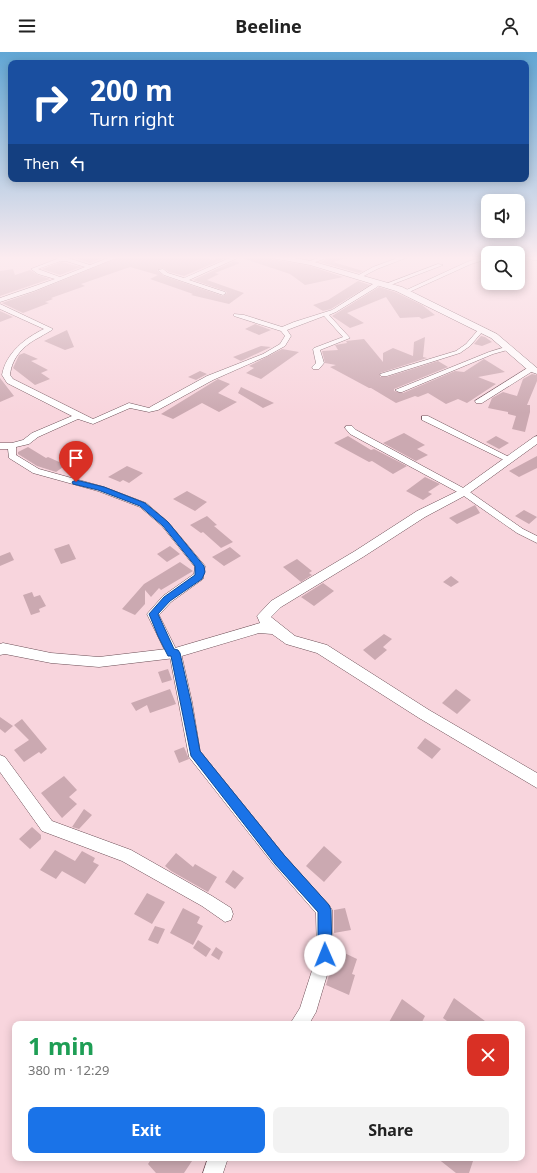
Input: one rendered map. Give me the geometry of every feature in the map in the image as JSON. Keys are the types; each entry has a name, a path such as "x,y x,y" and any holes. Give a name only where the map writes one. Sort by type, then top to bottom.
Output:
{"street":[{"path":"4,308 50,329 41,332 24,344 10,361 4,378 78,416 93,422 129,405 149,410 156,408 210,378 265,355 283,345 288,336 283,329"},
{"path":"236,315 250,318 271,327 283,329 337,308"},
{"path":"438,308 494,336 534,370 478,401"},
{"path":"316,366 320,363 316,349 347,338 325,314"},
{"path":"384,374 458,352 468,345 481,330"},
{"path":"399,390 491,353 509,348"},
{"path":"0,446 12,446 26,442 35,435 78,416"},
{"path":"425,418 509,459"},
{"path":"349,428 353,432 464,492 520,531 537,540"},
{"path":"537,440 464,492 421,514 359,554 276,604 264,616 265,621 291,640 322,649 424,714 537,781"},
{"path":"12,446 12,456 36,471 101,489 143,505 165,524 200,566 198,576 167,599 153,614 173,653 186,702 194,753 279,860 324,910 325,955 307,1012 301,1021"},
{"path":"0,650 3,648 51,658 99,662 173,653 259,628 275,629"},
{"path":"0,760 48,826 126,855 207,901 225,914"},
{"path":"213,1173 217,1161"}],"building":[{"path":"13,308 35,308 23,313"},
{"path":"319,308 332,308 331,309 323,311"},
{"path":"344,308 358,308 347,313 364,323 350,328 332,316"},
{"path":"394,308 426,308 435,315 422,319 419,317 400,318"},
{"path":"0,311 13,317 0,322"},
{"path":"255,324 271,330 259,335 245,329"},
{"path":"67,330 74,347 65,350 44,341"},
{"path":"481,336 492,342 482,346 474,344"},
{"path":"425,337 423,357 427,358 380,373 380,377 387,377 438,361 448,367 394,389 394,391 403,393 455,371 464,372 484,359 505,372 478,377 496,384 467,403 458,399 446,404 428,393 396,403 330,367 336,365 325,363 322,351 338,350 335,345 347,343 346,341 364,339 383,362 383,353 393,348 413,356 414,342"},
{"path":"261,346 271,347 241,361 233,357"},
{"path":"282,349 299,352 261,379 246,373 254,368 249,366"},
{"path":"24,353 38,359 31,361 48,370 41,373 50,379 35,385 13,368 19,355"},
{"path":"200,371 207,374 196,380 188,377"},
{"path":"532,374 537,375 537,381 527,405 530,405 530,412 525,432 512,429 516,416 508,414 508,412 488,408 492,398 503,392 517,396 523,379"},
{"path":"0,378 14,396 0,402"},
{"path":"218,379 230,384 218,393 237,402 219,412 202,403 173,419 161,414"},
{"path":"241,387 274,403 263,408 238,393"},
{"path":"404,433 425,445 417,449 428,455 416,461 383,443"},
{"path":"348,436 371,450 374,449 407,466 393,474 372,461 369,462 334,443"},
{"path":"496,436 509,443 499,449 486,442"},
{"path":"28,447 46,458 48,457 66,465 56,472 37,466 18,454 18,452"},
{"path":"537,456 537,468 519,477 509,471"},
{"path":"127,466 143,473 129,483 123,480 120,482 108,477"},
{"path":"425,477 440,484 428,492 432,494 423,500 406,491"},
{"path":"187,491 207,502 195,511 173,499"},
{"path":"475,505 480,513 457,524 449,518"},
{"path":"524,510 537,517 529,524 515,516"},
{"path":"207,516 217,525 214,526 233,542 221,548 203,532 201,533 190,525"},
{"path":"69,544 76,559 61,564 54,549"},
{"path":"170,546 180,554 167,562 157,554"},
{"path":"230,547 241,556 224,566 212,557"},
{"path":"10,552 14,560 0,566 0,556"},
{"path":"297,559 312,571 309,573 312,575 301,582 283,567"},
{"path":"180,562 193,571 161,590 159,588 151,597 145,590 145,604 135,615 122,609 144,584"},
{"path":"451,576 459,582 451,587 443,582"},
{"path":"323,583 334,591 314,606 301,597"},
{"path":"32,592 34,597 40,595 46,606 39,609 40,612 31,615 23,595"},
{"path":"384,634 392,639 383,647 387,650 375,660 363,650"},
{"path":"168,669 172,680 162,683 158,672"},
{"path":"170,689 176,704 150,713 147,705 136,711 131,703"},
{"path":"456,689 471,700 457,714 442,703"},
{"path":"0,717 13,726 5,733 0,729"},
{"path":"22,719 47,749 41,754 39,752 24,762 14,750 29,740 14,725"},
{"path":"425,738 441,749 432,759 417,748"},
{"path":"184,747 189,759 179,763 174,751"},
{"path":"64,776 77,790 69,797 77,804 62,818 41,793"},
{"path":"84,809 92,815 79,829 72,827"},
{"path":"32,827 41,835 41,839 30,849 19,839"},
{"path":"324,846 342,862 324,882 306,866"},
{"path":"55,850 75,861 82,851 95,858 93,862 99,865 85,884 62,871 56,879 40,870"},
{"path":"176,853 193,867 195,864 217,877 208,892 165,866"},
{"path":"233,870 244,878 235,889 225,882"},
{"path":"147,893 165,902 152,924 134,914"},
{"path":"183,908 200,917 197,923 203,926 193,945 170,933"},
{"path":"345,908 351,930 334,933 334,910"},
{"path":"155,926 165,929 158,944 148,940"},
{"path":"198,940 211,949 206,957 193,948"},
{"path":"216,947 223,952 219,960 211,955"},
{"path":"334,948 357,959 352,974 355,975 349,995 326,985 333,962"},
{"path":"454,998 485,1021 447,1021 443,1018"},
{"path":"402,999 425,1016 422,1021 390,1021"},
{"path":"150,1161 192,1161 184,1173 156,1173 148,1164"},
{"path":"441,1161 473,1161 469,1173 456,1173"}],"route":[{"path":"76,482 112,492 143,505 165,524 200,566 198,576 167,599 153,614 172,653 175,653 186,702 194,753 279,860 324,910 325,955"}]}
